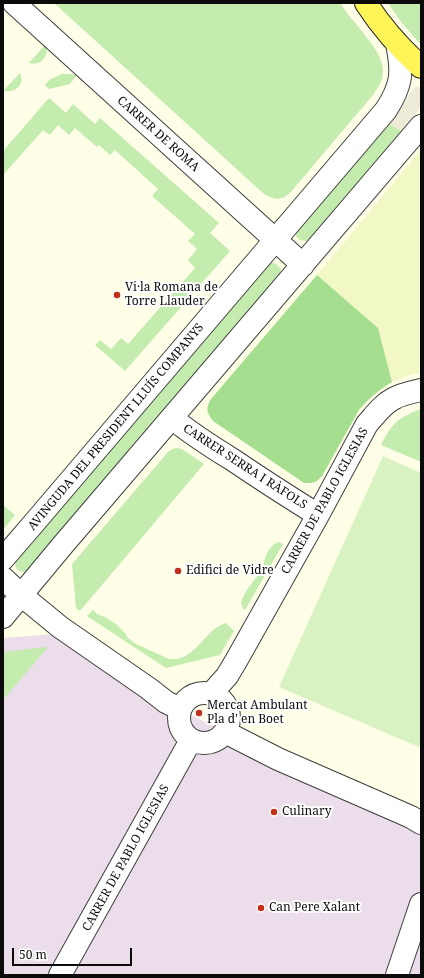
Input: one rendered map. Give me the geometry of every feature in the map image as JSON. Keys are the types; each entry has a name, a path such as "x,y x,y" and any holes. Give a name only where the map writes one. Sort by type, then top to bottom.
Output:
{"main road":[{"path":"366,3 397,44 421,67"}],"street":[{"name":"CARRER DE ROMA","path":"14,3 303,265"},
{"name":"AVINGUDA DEL PRESIDENT LLUÍS COMPANYS","path":"3,559 386,110 397,91 401,75 401,60 397,44"},
{"path":"3,616 421,126"},
{"name":"CARRER DE PABLO IGLESIAS","path":"211,694 227,676 236,661 367,424 378,411 392,399 421,390"},
{"name":"CARRER SERRA I RÀFOLS","path":"172,418 221,452 318,515"},
{"path":"3,578 21,595 68,633 166,702 180,709"},
{"path":"201,693 211,694 221,700 228,709 229,721 225,732 218,739 210,743 200,743 191,740 184,734 180,727 178,718 180,709 185,701 192,695 201,693"},
{"path":"225,732 278,760 411,817 421,823"},
{"name":"CARRER DE PABLO IGLESIAS","path":"60,975 191,740"},
{"path":"397,975 421,904"}],"shaded area":[{"path":"416,86 421,88 421,107 402,131 391,125 389,121"},
{"path":"68,633 166,702 258,749 421,823 421,975 3,975 3,638"}],"green space":[{"path":"54,3 340,3 380,57 383,72 382,79 373,95 290,193 277,199 271,198 264,194"},
{"path":"388,3 421,3 421,45 401,22"},
{"path":"46,44 47,52 44,59 37,63 29,63"},
{"path":"20,73 21,81 18,87 12,91 3,91"},
{"path":"62,74 77,75 70,84 49,89 45,85 49,80"},
{"path":"49,98 66,113 73,104 95,124 100,118 219,223 210,233 230,251 125,371 95,345 100,340 111,349 121,338 128,344 195,268 188,260 197,249 188,241 195,234 152,196 158,189 115,150 110,155 99,145 97,147 75,128 69,135 58,125 50,135 43,130 3,175 3,151"},
{"path":"389,121 391,125 402,131 312,237 306,241 300,240 296,236 296,231"},
{"path":"421,150 421,373 413,374 392,382 378,328 317,275"},
{"path":"269,263 276,264 281,269 280,274 273,284 152,422 28,571 19,571 15,566 16,560"},
{"path":"317,275 378,328 392,382 374,394 359,410 322,476 314,482 304,483 213,421 207,408 211,399"},
{"path":"421,409 421,462 381,445 389,431 397,422 407,415"},
{"path":"177,448 182,449 204,464 80,611 76,608 72,564 168,452"},
{"path":"383,456 421,473 421,748 279,687"},
{"path":"3,505 15,515 3,530"},
{"path":"278,542 283,544 245,610 243,609 241,603 245,593 260,573 268,551"},
{"path":"93,610 97,614 116,624 128,638 136,644 169,659 176,659 187,655 212,631 226,623 234,631 220,655 166,668 87,616"},
{"path":"47,648 3,700 3,652"}],"place":[{"name":"Vi·la Romana de Torre Llauder","path":"117,295"},
{"name":"Edifici de Vidre","path":"178,571"},
{"name":"Mercat Ambulant Pla d' en Boet","path":"199,713"},
{"name":"Culinary","path":"274,812"},
{"name":"Can Pere Xalant","path":"261,908"}]}
